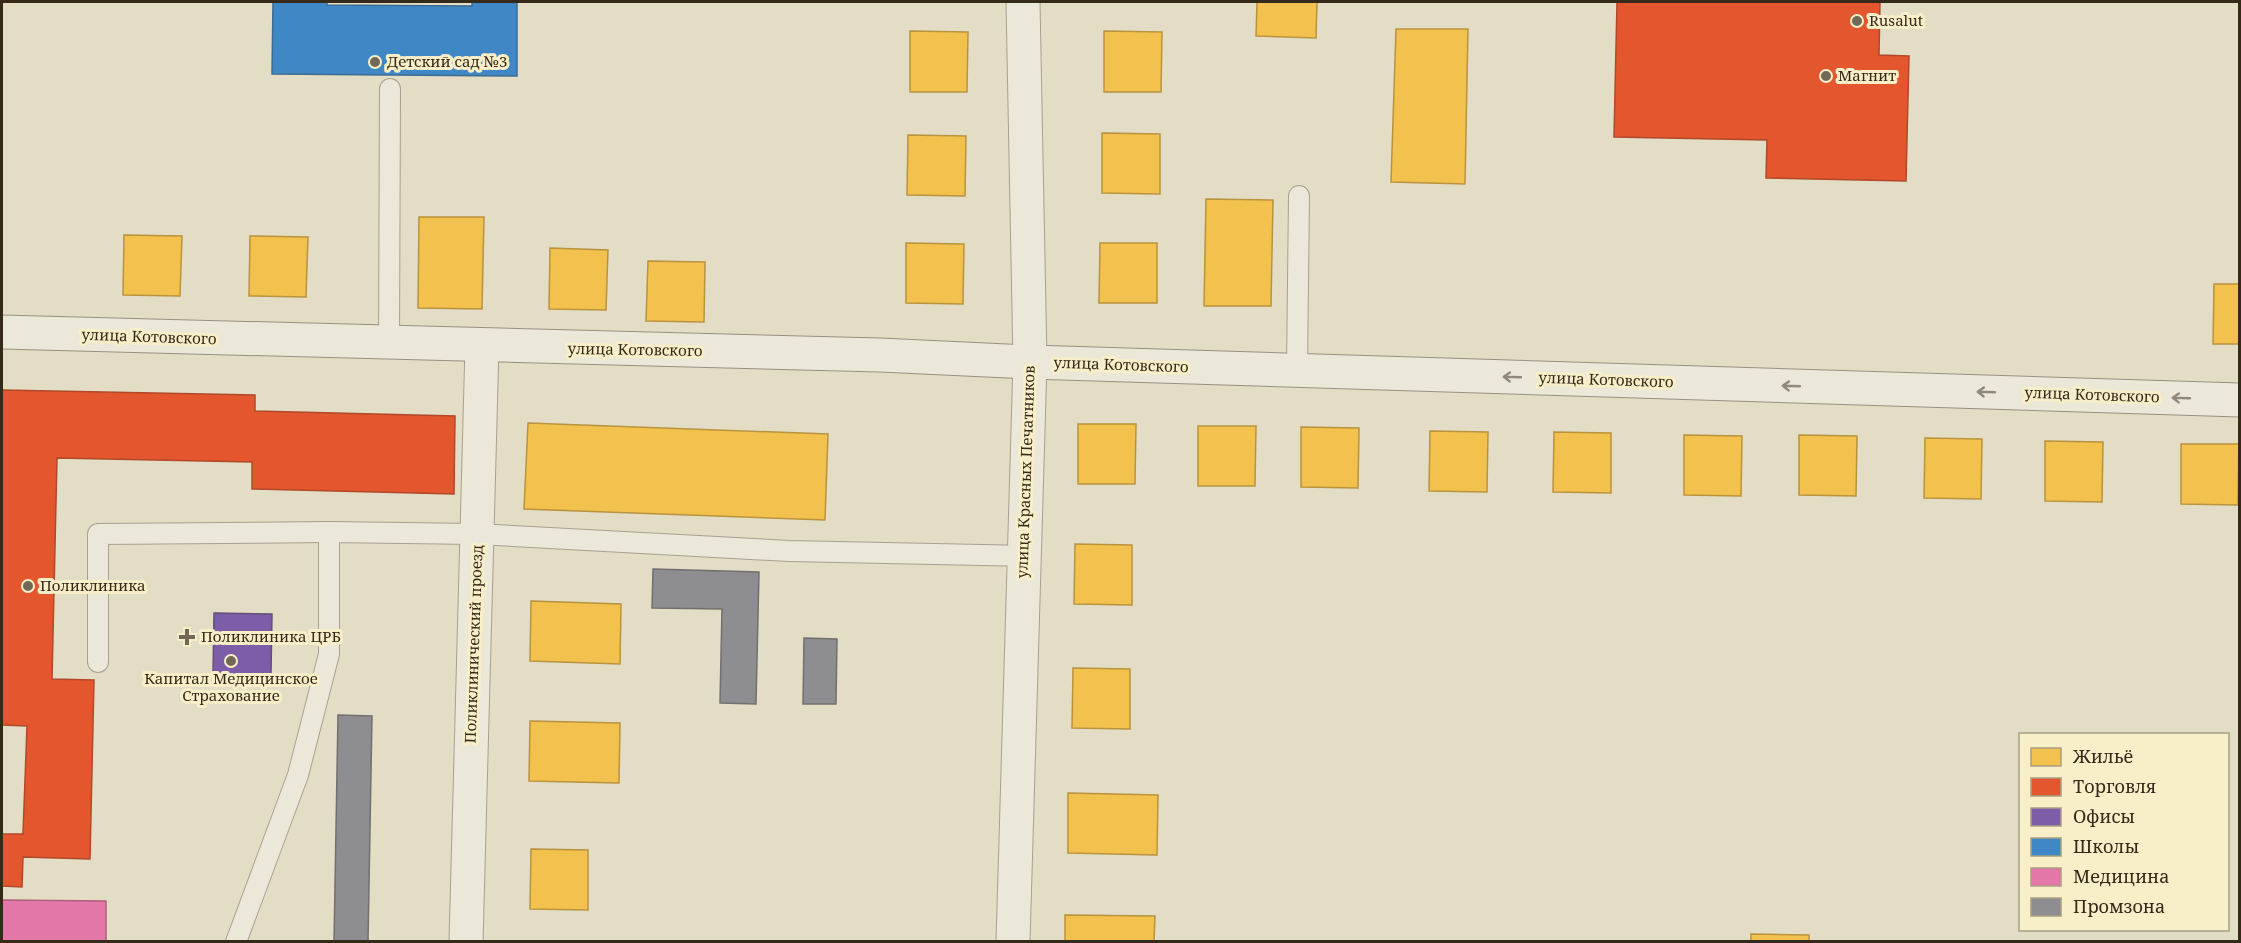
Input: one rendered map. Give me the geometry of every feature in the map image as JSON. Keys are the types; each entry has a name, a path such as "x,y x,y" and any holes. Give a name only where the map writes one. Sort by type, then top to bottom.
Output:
{"street":[{"name":"улица Красных Печатников","path":"1013,942 1030,362 1023,2"},
{"name":"улица Котовского","path":"2,332 389,344 880,355 1030,362 2240,400"},
{"name":"Поликлинический проезд","path":"466,942 482,346"}],"lane":[{"path":"389,344 390,89"},
{"path":"1297,370 1299,196"},
{"path":"236,942 298,775 329,654 329,532"},
{"path":"98,662 98,534 329,532 477,534 789,551 1024,555"}],"building: Жильё":[{"path":"1257,2 1317,2 1316,38 1256,36"},
{"path":"1396,29 1468,29 1465,184 1391,182"},
{"path":"910,31 968,32 967,92 910,92"},
{"path":"1104,31 1162,32 1161,92 1104,92"},
{"path":"1102,133 1160,134 1160,194 1102,193"},
{"path":"908,135 966,136 965,196 907,195"},
{"path":"1206,199 1273,200 1271,306 1204,306"},
{"path":"419,217 484,217 482,309 418,308"},
{"path":"124,235 182,236 180,296 123,295"},
{"path":"250,236 308,237 306,297 249,296"},
{"path":"906,243 964,244 963,304 906,303"},
{"path":"1100,243 1157,243 1157,303 1099,303"},
{"path":"550,248 608,250 606,310 549,309"},
{"path":"648,261 705,262 704,322 646,321"},
{"path":"2214,284 2240,284 2240,344 2213,344"},
{"path":"528,423 828,434 825,520 524,509"},
{"path":"1078,424 1136,424 1135,484 1078,484"},
{"path":"1198,426 1256,426 1255,486 1198,486"},
{"path":"1301,427 1359,428 1358,488 1301,487"},
{"path":"1430,431 1488,432 1487,492 1429,491"},
{"path":"1554,432 1611,433 1611,493 1553,492"},
{"path":"1684,435 1742,436 1741,496 1684,495"},
{"path":"1799,435 1857,436 1856,496 1799,495"},
{"path":"1925,438 1982,439 1981,499 1924,498"},
{"path":"2045,441 2103,442 2102,502 2045,501"},
{"path":"2181,444 2239,444 2238,505 2181,504"},
{"path":"1075,544 1132,545 1132,605 1074,604"},
{"path":"531,601 621,604 620,664 530,661"},
{"path":"1073,668 1130,669 1130,729 1072,728"},
{"path":"530,721 620,723 619,783 529,781"},
{"path":"1068,793 1158,795 1157,855 1068,853"},
{"path":"531,849 588,850 588,910 530,909"},
{"path":"1065,915 1155,916 1154,942 1065,942"},
{"path":"1751,934 1809,935 1809,942 1751,942"}],"building: Торговля":[{"path":"1617,2 1880,2 1879,55 1909,56 1906,181 1766,178 1767,140 1614,137"},
{"name":"Поликлиника","path":"2,390 255,395 255,411 455,416 454,494 252,489 252,462 57,458 52,679 94,680 90,859 23,857 22,887 2,886 2,834 23,834 27,726 2,725"}],"building: Офисы":[{"path":"214,613 272,614 271,674 213,674"}],"building: Школы":[{"path":"273,2 327,2 327,5 472,6 472,2 517,2 517,76 272,74"}],"building: Медицина":[{"path":"2,900 106,901 106,942 2,942"}],"building: Промзона":[{"path":"653,569 759,572 756,704 720,703 722,609 652,608"},
{"path":"804,638 837,639 836,704 803,704"},
{"path":"338,715 372,716 368,942 334,942"}],"place":[{"name":"Rusalut","path":"1857,21"},
{"name":"Детский сад №3","path":"375,62"},
{"name":"Магнит","path":"1826,76"},
{"name":"Поликлиника","path":"28,586"},
{"name":"Поликлиника ЦРБ","path":"187,637"},
{"name":"Капитал Медицинское Страхование","path":"231,661"}]}
